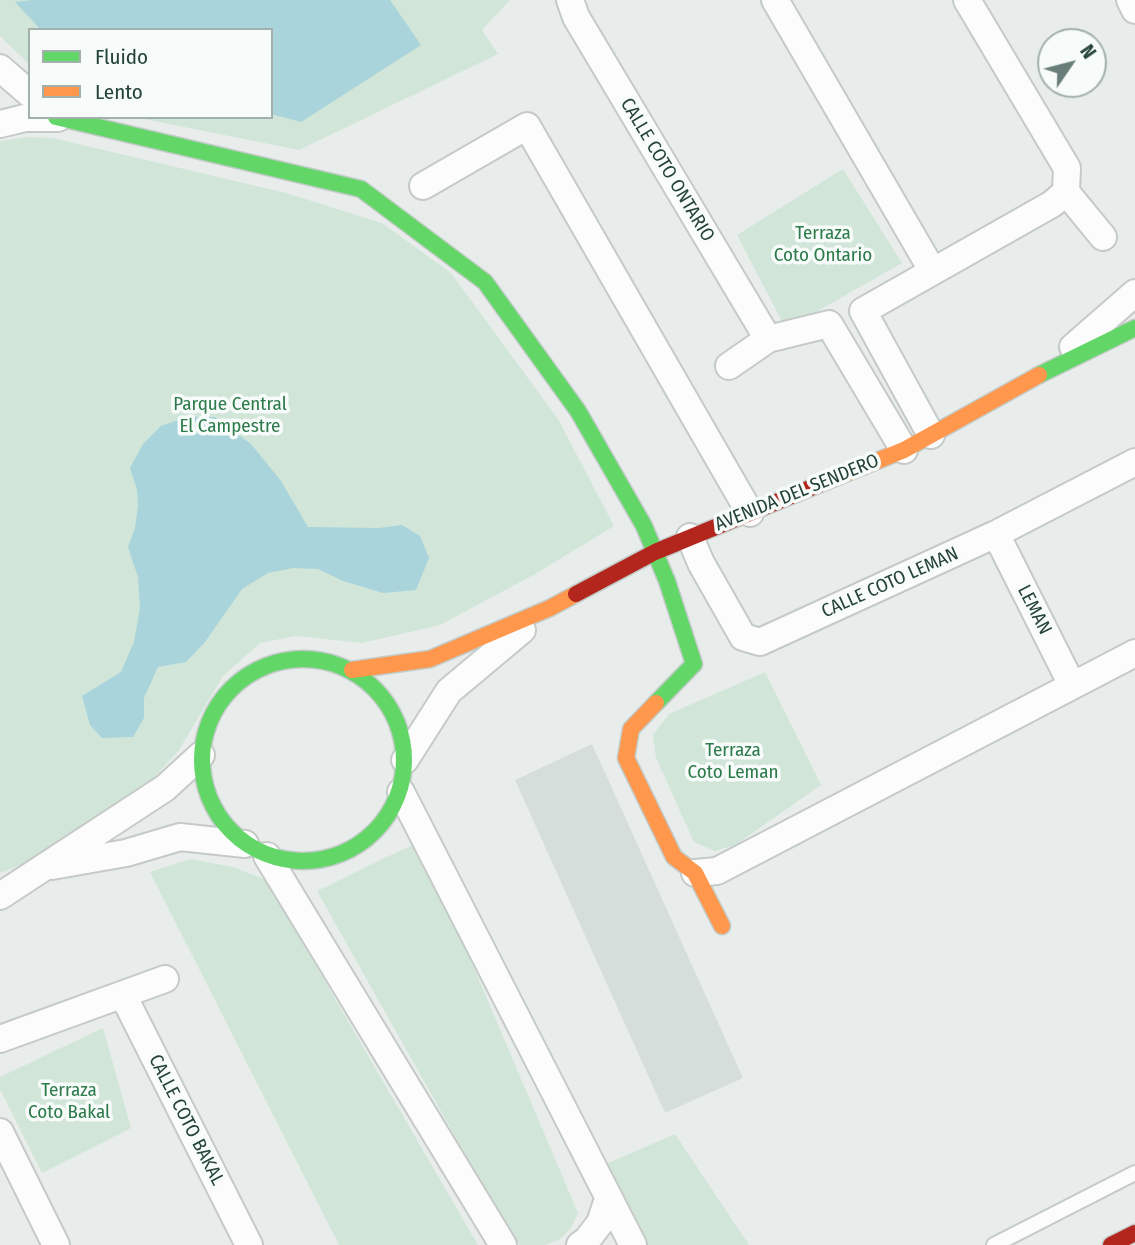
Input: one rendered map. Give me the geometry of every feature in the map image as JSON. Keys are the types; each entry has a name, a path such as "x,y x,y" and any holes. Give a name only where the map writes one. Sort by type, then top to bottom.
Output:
{"street":[{"name":"CALLE COTO ONTARIO","path":"570,0 576,17 768,339"},
{"path":"775,0 932,270"},
{"path":"967,0 1067,168 1066,192 1103,237"},
{"path":"1130,0 1135,10"},
{"path":"0,68 28,92"},
{"path":"0,124 28,118"},
{"path":"61,119 361,190 485,282 578,411 644,526 667,581 694,664 631,729 626,758 674,857 695,873 722,926"},
{"path":"423,186 527,126 750,513"},
{"path":"931,435 863,310 1052,204 1066,192"},
{"name":"AVENIDA DEL SENDERO","path":"1042,373 1135,293"},
{"path":"729,366 768,339 829,324 904,450"},
{"name":"AVENIDA DEL SENDERO","path":"352,670 430,659 550,608 656,552 904,450 1042,373 1135,328"},
{"name":"CALLE COTO LEMAN","path":"690,537 701,563 743,637 760,642 996,534 1135,463"},
{"name":"LEMAN","path":"996,534 1072,685"},
{"name":"AVENIDA DEL SENDERO","path":"405,760 449,691 550,608"},
{"path":"695,873 717,871 1135,653"},
{"path":"40,868 126,853 180,837 256,850 299,863 332,859 362,844 385,822 401,792 405,760 391,708 352,670 319,659 285,659 253,670 226,692 208,721 201,755 211,805 256,850 503,1245"},
{"path":"0,896 165,788 201,755"},
{"path":"401,792 633,1245"},
{"path":"0,1039 165,979"},
{"name":"CALLE COTO BAKAL","path":"122,995 249,1245"},
{"path":"0,1132 56,1245"},
{"path":"580,1245 600,1223 608,1199"},
{"path":"1111,1245 1135,1233"}],"lane":[{"path":"994,1245 1135,1173"}],"shaded area":[{"path":"592,744 743,1078 665,1113 515,780"}],"green space":[{"path":"0,0 510,0 482,30 498,54 299,150 144,119 273,119 273,28 28,28 28,63 0,36"},
{"name":"Parque Central El Campestre","path":"27,137 53,138 286,193 382,223 451,273 558,419 614,526 537,573 440,625 362,643 296,636 260,643 223,676 179,750 133,801 69,846 0,873 0,141"},
{"name":"Terraza Coto Ontario","path":"843,169 902,263 786,329 737,235"},
{"name":"Terraza Coto Leman","path":"765,672 821,785 735,845 715,851 694,842 656,758 653,735 669,714"},
{"path":"420,841 578,1213 571,1228 560,1239 546,1245 520,1245 511,1236 317,891"},
{"path":"190,859 233,867 266,880 478,1245 339,1245 150,872"},
{"name":"Terraza Coto Bakal","path":"103,1028 131,1128 42,1173 0,1089 0,1077"},
{"path":"675,1134 749,1245 645,1245 604,1165"}],"water":[{"path":"390,0 421,45 301,122 273,115 273,28 39,28 15,2"},
{"path":"187,417 215,417 251,444 281,481 308,527 379,528 402,525 420,536 429,558 416,590 383,593 343,581 318,569 293,568 268,573 242,589 205,642 186,662 158,667 144,698 144,718 133,737 102,738 90,725 82,696 121,672 134,642 140,608 138,577 128,547 135,528 138,506 137,490 130,468 143,444 161,426"}],"traffic: fast":[{"path":"64,119 361,189 485,282 578,411 644,526 667,581 694,664 656,703"},
{"path":"1039,375 1135,328"},
{"path":"303,659 342,667 359,676 374,689 387,704 396,721 404,760 396,799 387,816 374,831 359,844 342,853 303,861 264,853 247,844 232,831 219,816 210,799 202,760 210,721 219,704 232,689 247,676 264,667 303,659"}],"traffic: slow":[{"path":"825,482 904,450 1039,375"},
{"path":"352,670 430,659 550,608 576,594"},
{"path":"656,703 631,729 626,758 674,857 695,873 722,926"}],"traffic: jam":[{"path":"576,594 655,552 825,482"},
{"path":"1111,1245 1135,1233"}]}
